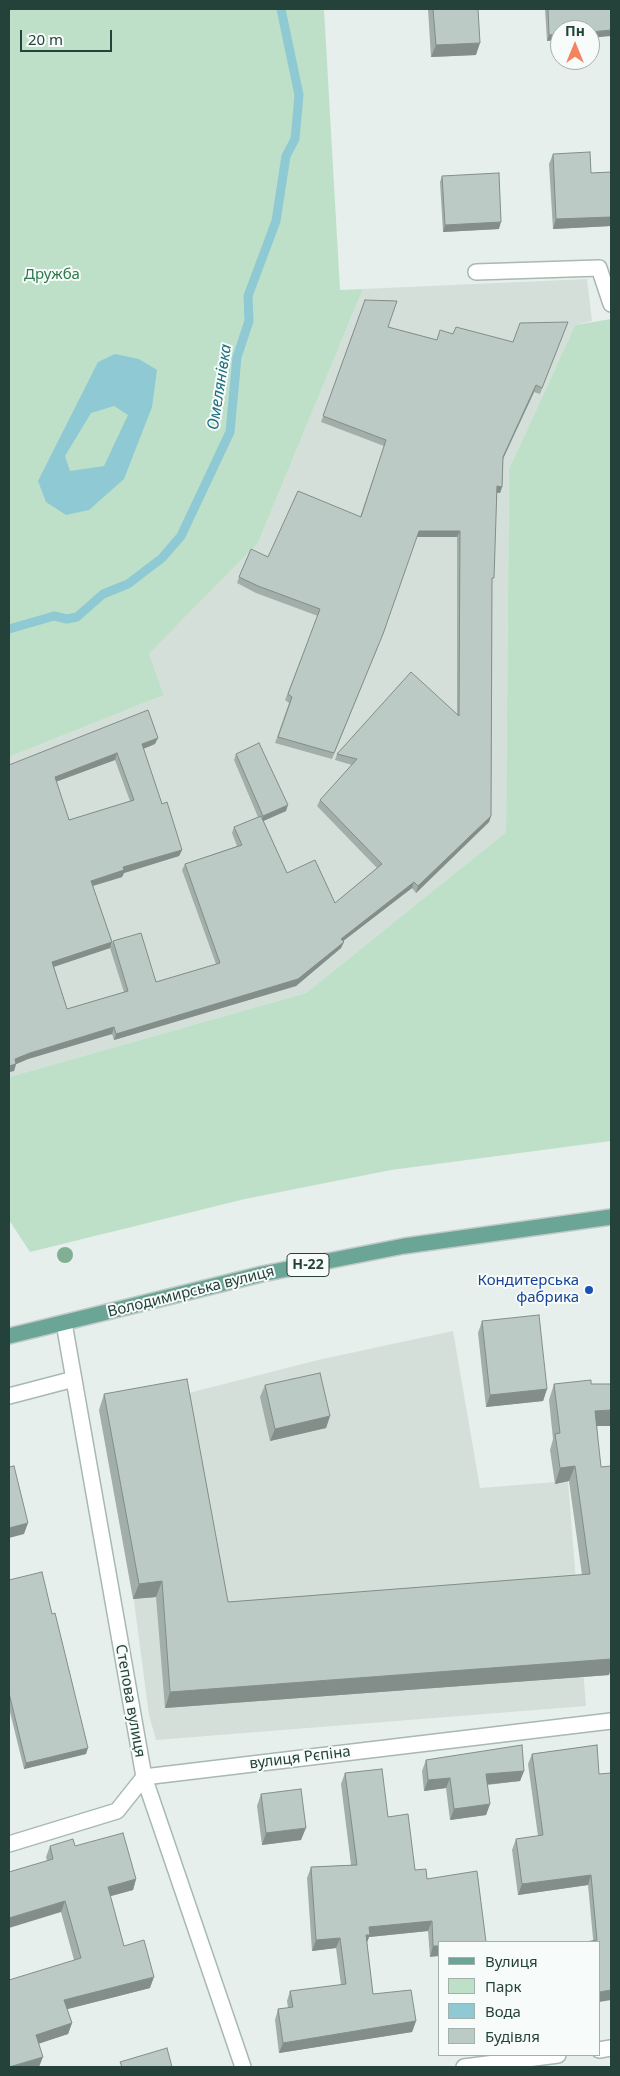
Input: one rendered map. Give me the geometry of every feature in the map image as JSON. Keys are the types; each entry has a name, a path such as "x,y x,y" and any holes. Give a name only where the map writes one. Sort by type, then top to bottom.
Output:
{"main road":[{"name":"Володимирська вулиця","path":"9,1336 262,1274 404,1246 611,1217"}],"street":[{"path":"476,272 599,268 611,304"},
{"name":"Степова вулиця","path":"64,1322 144,1777 243,2067"},
{"path":"9,1396 74,1379"},
{"name":"вулиця Рєпіна","path":"144,1777 611,1721"},
{"path":"9,1844 116,1811 144,1777"},
{"path":"464,2067 550,2056"}],"shaded area":[{"path":"587,279 592,321 575,325 509,469 506,832 306,993 9,1077 9,757 164,695 149,654 258,543 363,289"},
{"path":"453,1331 480,1488 568,1481 586,1706 156,1740 149,1715 134,1601 99,1410 181,1395 318,1360"}],"green space":[{"name":"Дружба","path":"9,9 324,9 340,290 363,289 258,543 149,654 164,695 9,757"},
{"path":"611,319 611,1141 391,1170 245,1199 30,1252 9,1220 9,1077 306,993 506,832 509,469 575,325"}],"water":[{"path":"115,354 139,359 157,370 152,407 124,479 89,510 66,515 46,502 38,481 98,362","holes":["114,406 128,415 104,466 70,471 65,456 91,413"]}],"building":[{"path":"433,9 478,9 480,43 436,45"},
{"path":"548,9 611,9 611,30 600,31 600,20 550,20 549,35"},
{"path":"590,152 591,173 611,172 611,217 556,219 553,154"},
{"path":"499,173 501,222 445,225 442,176"},
{"path":"365,300 397,301 388,327 437,340 440,330 453,334 456,327 513,342 520,323 568,322 542,388 536,385 503,457 502,487 497,486 494,578 492,578 491,816 418,886 414,882 341,939 344,942 298,979 116,1034 114,1027 30,1053 15,1059 16,1064 9,1066 9,765 148,710 158,738 142,744 162,804 167,802 182,850 123,867 124,870 91,881 112,942 52,962 67,1009 128,991 113,941 141,933 156,982 220,963 185,864 242,845 234,827 261,816 287,873 315,860 335,903 382,864 320,800 357,759 337,754 411,672 459,716 460,531 419,531 383,634 334,753 278,737 292,697 288,694 320,609 239,577 251,549 268,557 298,491 361,517 386,440 323,416","holes":["117,753 134,800 69,820 55,777"]},
{"path":"259,743 288,805 263,816 236,754"},
{"path":"539,1315 547,1389 490,1395 482,1321"},
{"path":"320,1373 330,1416 275,1429 265,1385"},
{"path":"187,1379 228,1602 590,1574 575,1466 560,1468 555,1434 560,1433 554,1384 591,1380 591,1384 611,1384 611,1410 595,1411 601,1467 611,1466 611,1659 170,1692 162,1581 139,1584 104,1394"},
{"path":"14,1466 28,1523 9,1528 9,1467"},
{"path":"42,1572 52,1614 55,1613 88,1748 26,1763 9,1693 9,1580"},
{"path":"522,1745 524,1771 486,1774 490,1804 454,1809 450,1778 428,1780 426,1760"},
{"path":"597,1745 599,1774 611,1773 611,1990 600,1992 600,1941 592,1941 597,1940 591,1875 522,1884 516,1839 543,1835 532,1754"},
{"path":"382,1769 388,1817 408,1814 415,1870 426,1869 427,1879 477,1871 486,1941 438,1941 438,1946 433,1946 432,1921 369,1927 370,1935 366,1935 373,1994 411,1990 416,2021 283,2043 278,2009 293,2007 290,1991 346,1984 340,1938 316,1940 311,1867 357,1865 345,1773"},
{"path":"301,1789 306,1828 266,1833 261,1794"},
{"path":"123,1833 136,1879 108,1887 124,1946 144,1940 154,1977 64,2000 72,2023 36,2035 43,2057 9,2067 9,1980 81,1958 65,1901 9,1918 9,1872 53,1859 50,1846 73,1839 75,1846"},
{"path":"167,2048 172,2067 122,2067 120,2062"}],"waterway":[{"name":"Омелянівка","path":"9,629 54,616 67,619 77,617 103,594 128,584 162,558 181,536 230,432 237,357 249,321 248,296 276,221 286,156 295,139 299,95 281,9"}],"place":[{"name":"Кондитерська фабрика","path":"589,1290"}]}
